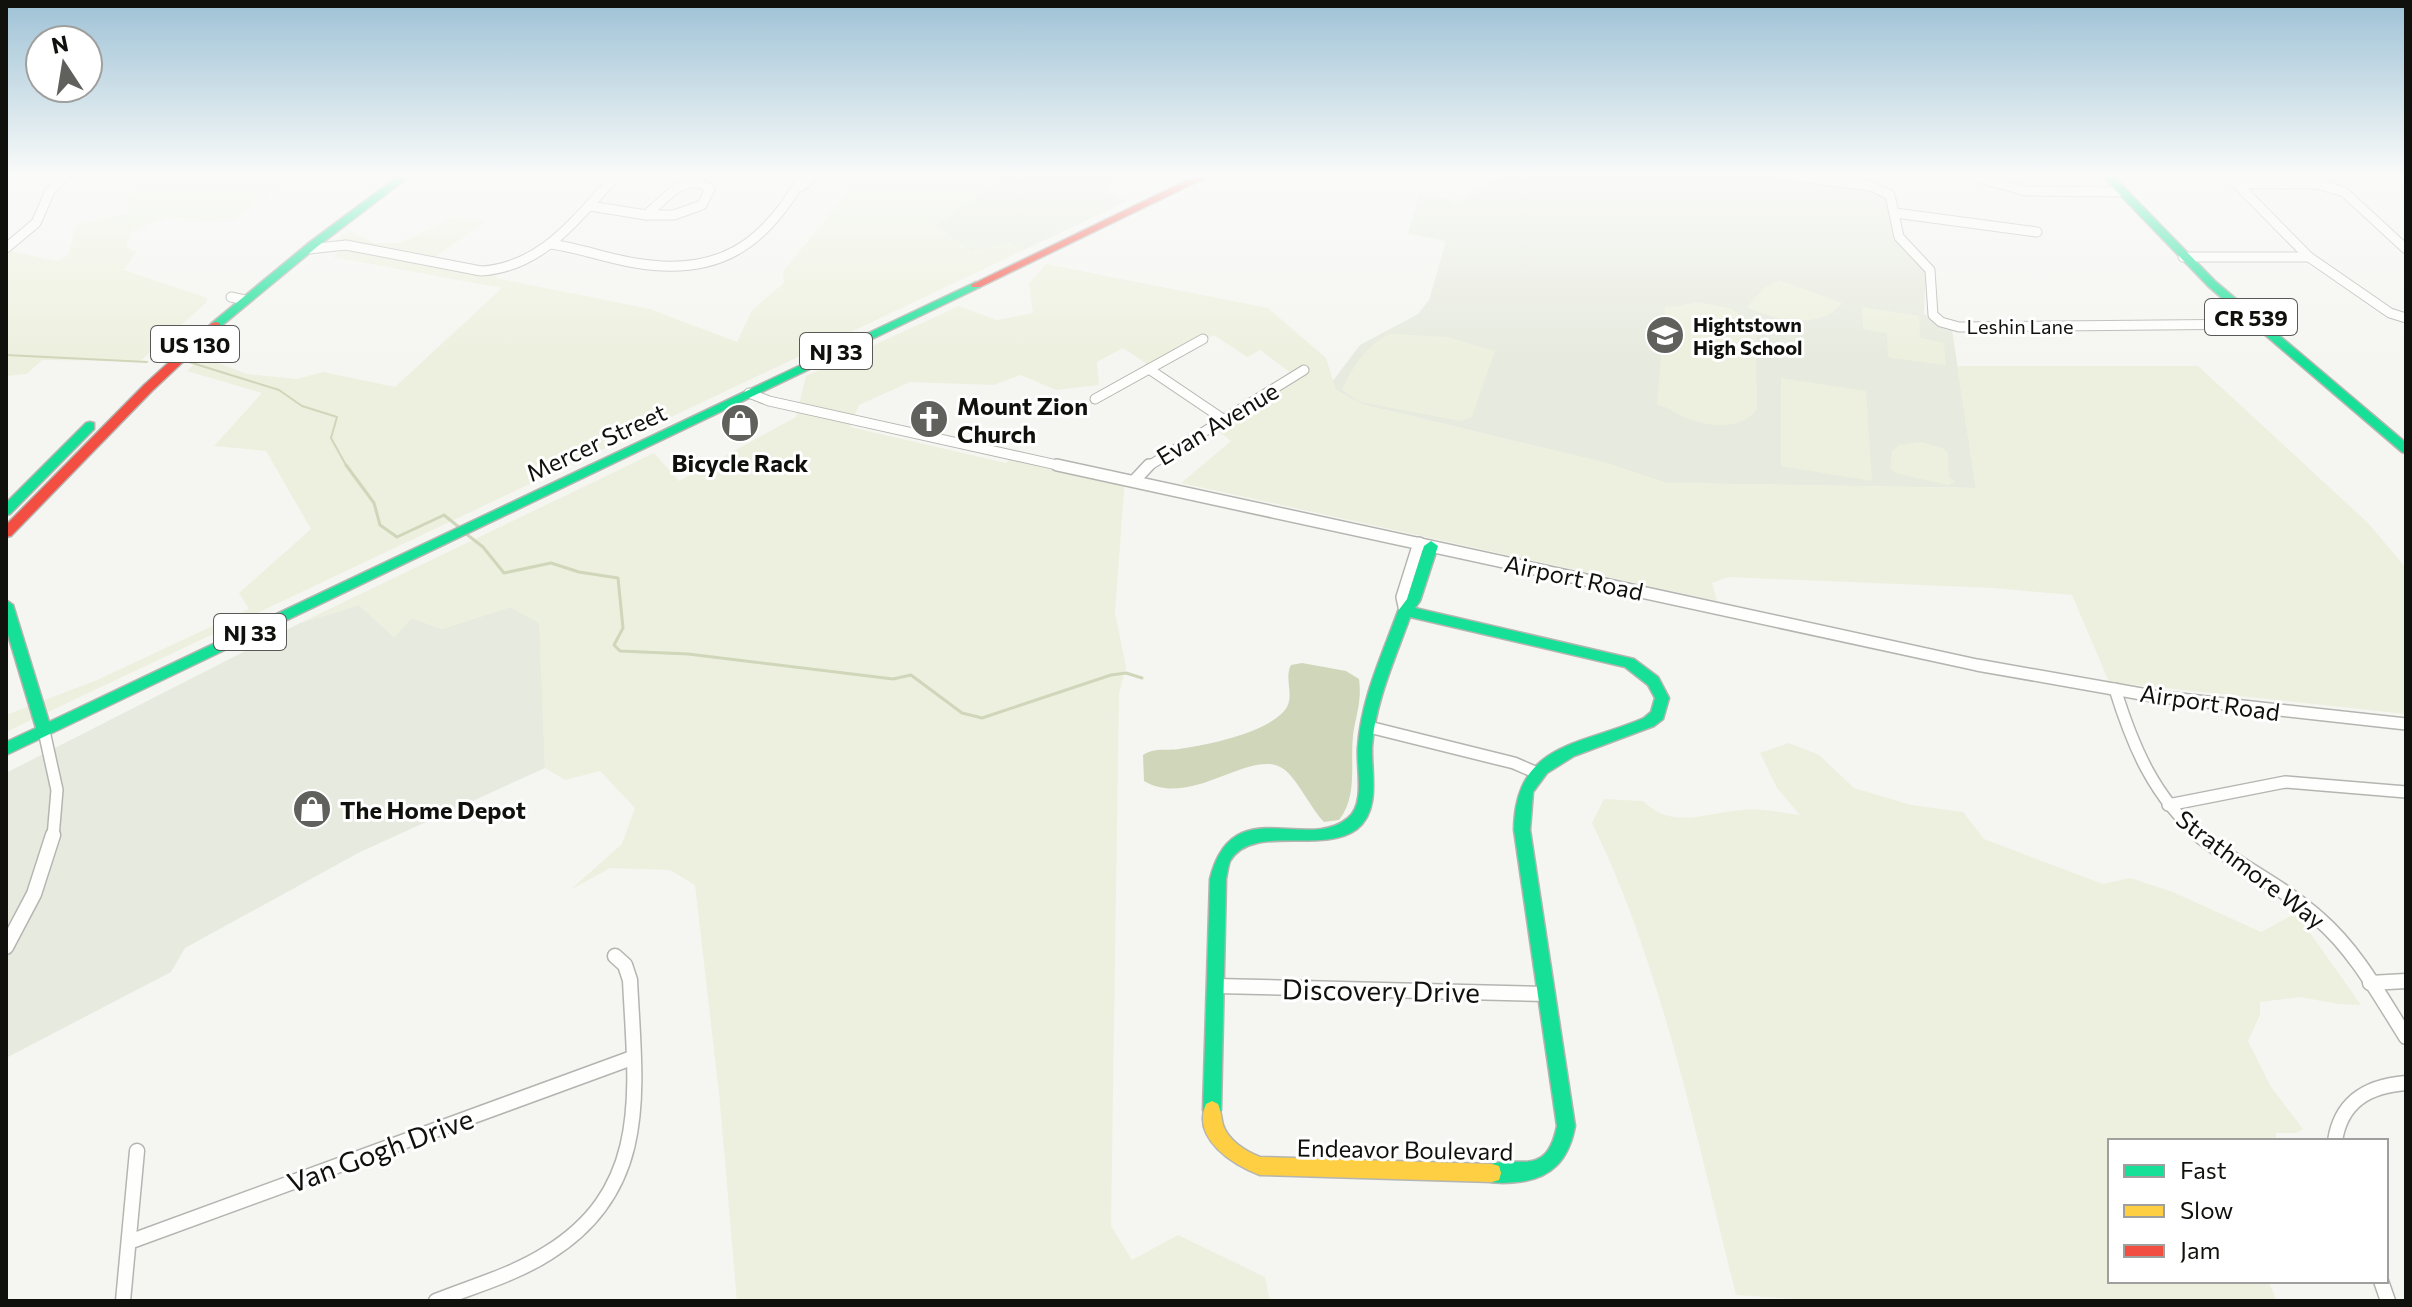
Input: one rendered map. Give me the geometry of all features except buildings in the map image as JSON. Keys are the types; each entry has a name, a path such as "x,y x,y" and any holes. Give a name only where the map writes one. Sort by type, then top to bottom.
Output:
{"main road":[{"name":"US 130","path":"6,533 124,410 291,247 308,236"},
{"name":"US 130","path":"6,511 116,401 238,299 324,236"},
{"name":"Mercer Street","path":"6,749 1078,236"},
{"name":"CR 539","path":"2163,236 2259,324 2406,449"},
{"name":"Endeavor Boulevard","path":"1425,544 1413,601 1405,611 1369,727 1363,803 1354,822 1327,835 1251,838 1238,843 1224,856 1218,879 1212,1119 1223,1144 1239,1158 1269,1167 1510,1174 1531,1172 1557,1155 1565,1138 1565,1119 1521,823 1524,798 1537,773"},
{"path":"6,605 44,731"},
{"path":"1405,611 1621,660 1641,668 1657,683 1662,705 1651,720 1566,753 1537,773"}],"street":[{"path":"335,236 346,245"},
{"path":"306,250 346,245 488,271 518,265 559,236"},
{"path":"551,244 643,265 701,266 730,258 758,236"},
{"name":"Leshin Lane","path":"1899,236 1930,269 1933,315 1947,325 2259,324"},
{"path":"2288,236 2309,257 2390,313 2404,318 2406,329"},
{"path":"2183,257 2309,257"},
{"path":"1095,399 1203,339"},
{"path":"1149,369 1223,419"},
{"name":"Evan Avenue","path":"1134,481 1148,464 1304,370"},
{"name":"Airport Road","path":"749,393 769,401 1977,665 2235,706 2406,724"},
{"name":"Strathmore Way","path":"2115,689 2153,783 2168,805 2194,830 2320,919 2342,942 2406,1037"},
{"path":"1369,727 1514,763 1537,773"},
{"path":"6,947 39,882 55,823 55,778 44,731"},
{"path":"2168,805 2256,786 2292,782 2406,792"},
{"path":"436,1301 549,1253 570,1239 601,1208 623,1172 632,1142 629,973 615,956"},
{"path":"2370,983 2406,981"},
{"name":"Discovery Drive","path":"1216,986 1546,994"},
{"name":"Van Gogh Drive","path":"129,1242 632,1058"},
{"path":"2335,1139 2341,1114 2354,1098 2375,1087 2406,1083"},
{"path":"123,1301 137,1151"}],"shaded area":[{"path":"73,236 130,236 126,247 137,252 124,270 207,298 206,303 140,361 42,360 27,374 6,376 6,250 57,261 69,254"},
{"path":"342,236 361,236 374,243 400,243 415,236 466,236 429,261 501,271 495,278 650,309 737,342 752,310 784,283 783,271 812,236 949,236 972,252 1009,243 1024,250 6,732 6,715 97,680 249,609 239,593 311,529 266,451 214,446 262,393 187,371 202,357 247,374 297,379 323,372 395,387 502,288 333,257 345,246 334,242"},
{"path":"949,236 1053,236 1024,250 1009,243 972,252"},
{"name":"Hightstown High School","path":"1419,236 1896,236 1897,242 1926,269 1924,314 1952,330 1976,488 1666,483 1606,463 1361,404 1336,390 1332,382 1360,345 1418,314 1429,300 1446,241"},
{"path":"1046,264 1268,308 1326,358 1336,390 1361,404 1606,463 1666,483 1976,488 1957,366 2198,366 2368,523 2406,568 2406,714 2109,682 2072,595 1993,588 1728,577 1712,583 1717,601 1181,483 1231,441 1212,426 1295,376 1260,350 1247,357 1214,335 1153,368 1123,348 1097,362 1099,385 1056,390 1021,375 994,385 910,382 859,405 850,427 1006,463 1013,456 1125,477 1115,613 1126,667 1119,694 1111,1226 1132,1260 1178,1235 1265,1277 1270,1301 737,1301 719,1093 695,885 670,870 610,868 570,890 622,844 635,808 600,771 565,780 545,768 539,623 510,607 442,629 412,618 394,637 359,605 300,623 654,453 679,481 796,417 806,376 959,306 997,320 1033,313 1029,283"},
{"path":"1779,280 1842,303 1833,312 1810,320 1783,319 1747,307 1763,289"},
{"path":"1697,302 1732,309 1756,327 1757,409 1734,424 1705,423 1657,405 1665,306"},
{"path":"1862,307 1919,316 1920,338 1944,343 1946,365 1888,356 1887,333 1863,329"},
{"path":"1390,334 1447,337 1495,351 1472,417 1460,421 1360,402 1342,390 1361,358 1374,344"},
{"path":"1781,378 1866,391 1872,481 1781,466"},
{"path":"1921,442 1943,448 1948,453 1949,476 1955,482 1948,485 1895,473 1890,468 1892,451 1899,445"},
{"path":"359,605 394,637 412,618 442,629 510,607 540,623 545,768 360,852 185,948 171,972 6,1058 6,773 300,623"},
{"path":"1302,663 1346,671 1359,679 1351,790 1339,820 1324,822 1287,772 1269,764 1181,788 1162,788 1144,781 1143,755 1147,753 1222,741 1268,724 1279,716 1289,702 1288,675 1291,665"},
{"path":"1789,743 1819,755 1854,788 1911,805 1963,812 1984,839 2103,884 2130,878 2173,892 2261,932 2296,913 2361,1005 2300,997 2260,1002 2260,1015 2248,1041 2271,1087 2303,1129 2297,1133 2276,1133 2276,1139 2108,1139 2108,1283 2269,1283 2277,1301 1824,1301 1736,1295 1692,1115 1658,994 1617,878 1592,823 1604,799 1643,801 1654,810 1678,818 1750,810 1800,815 1777,788 1760,753"}],"waterway":[{"path":"6,355 147,362"},
{"path":"189,362 279,390 302,406 337,417 331,438 347,467"},
{"path":"346,465 374,503 380,525 397,537 444,515 460,528"},
{"path":"465,533 483,547 504,573 551,563 579,572 618,578 623,628 614,645 620,651 688,654 893,679 911,675 962,713 982,718 1111,675 1126,673 1142,678"}],"traffic: fast":[{"path":"216,325 325,236"},
{"path":"2165,236 2212,284 2406,449"},
{"path":"6,749 976,285"},
{"path":"6,511 90,426"},
{"path":"1212,1110 1218,879 1222,861 1237,844 1251,837 1338,832 1359,817 1365,798 1365,747 1370,712 1431,546"},
{"path":"6,605 44,731"},
{"path":"1405,611 1629,663 1653,681 1662,698 1658,715 1649,722 1554,760 1541,769 1526,792 1522,830 1566,1126 1558,1153 1541,1167 1519,1173 1492,1173"}],"traffic: slow":[{"path":"1212,1110 1216,1130 1226,1146 1260,1166 1492,1173"}],"traffic: jam":[{"path":"976,285 1078,236"},
{"path":"6,533 148,388 216,325"}],"place":[{"name":"Hightstown High School","path":"1665,335"},
{"name":"Mount Zion Church","path":"929,419"},
{"name":"Bicycle Rack","path":"740,423"},
{"name":"The Home Depot","path":"312,809"}]}
